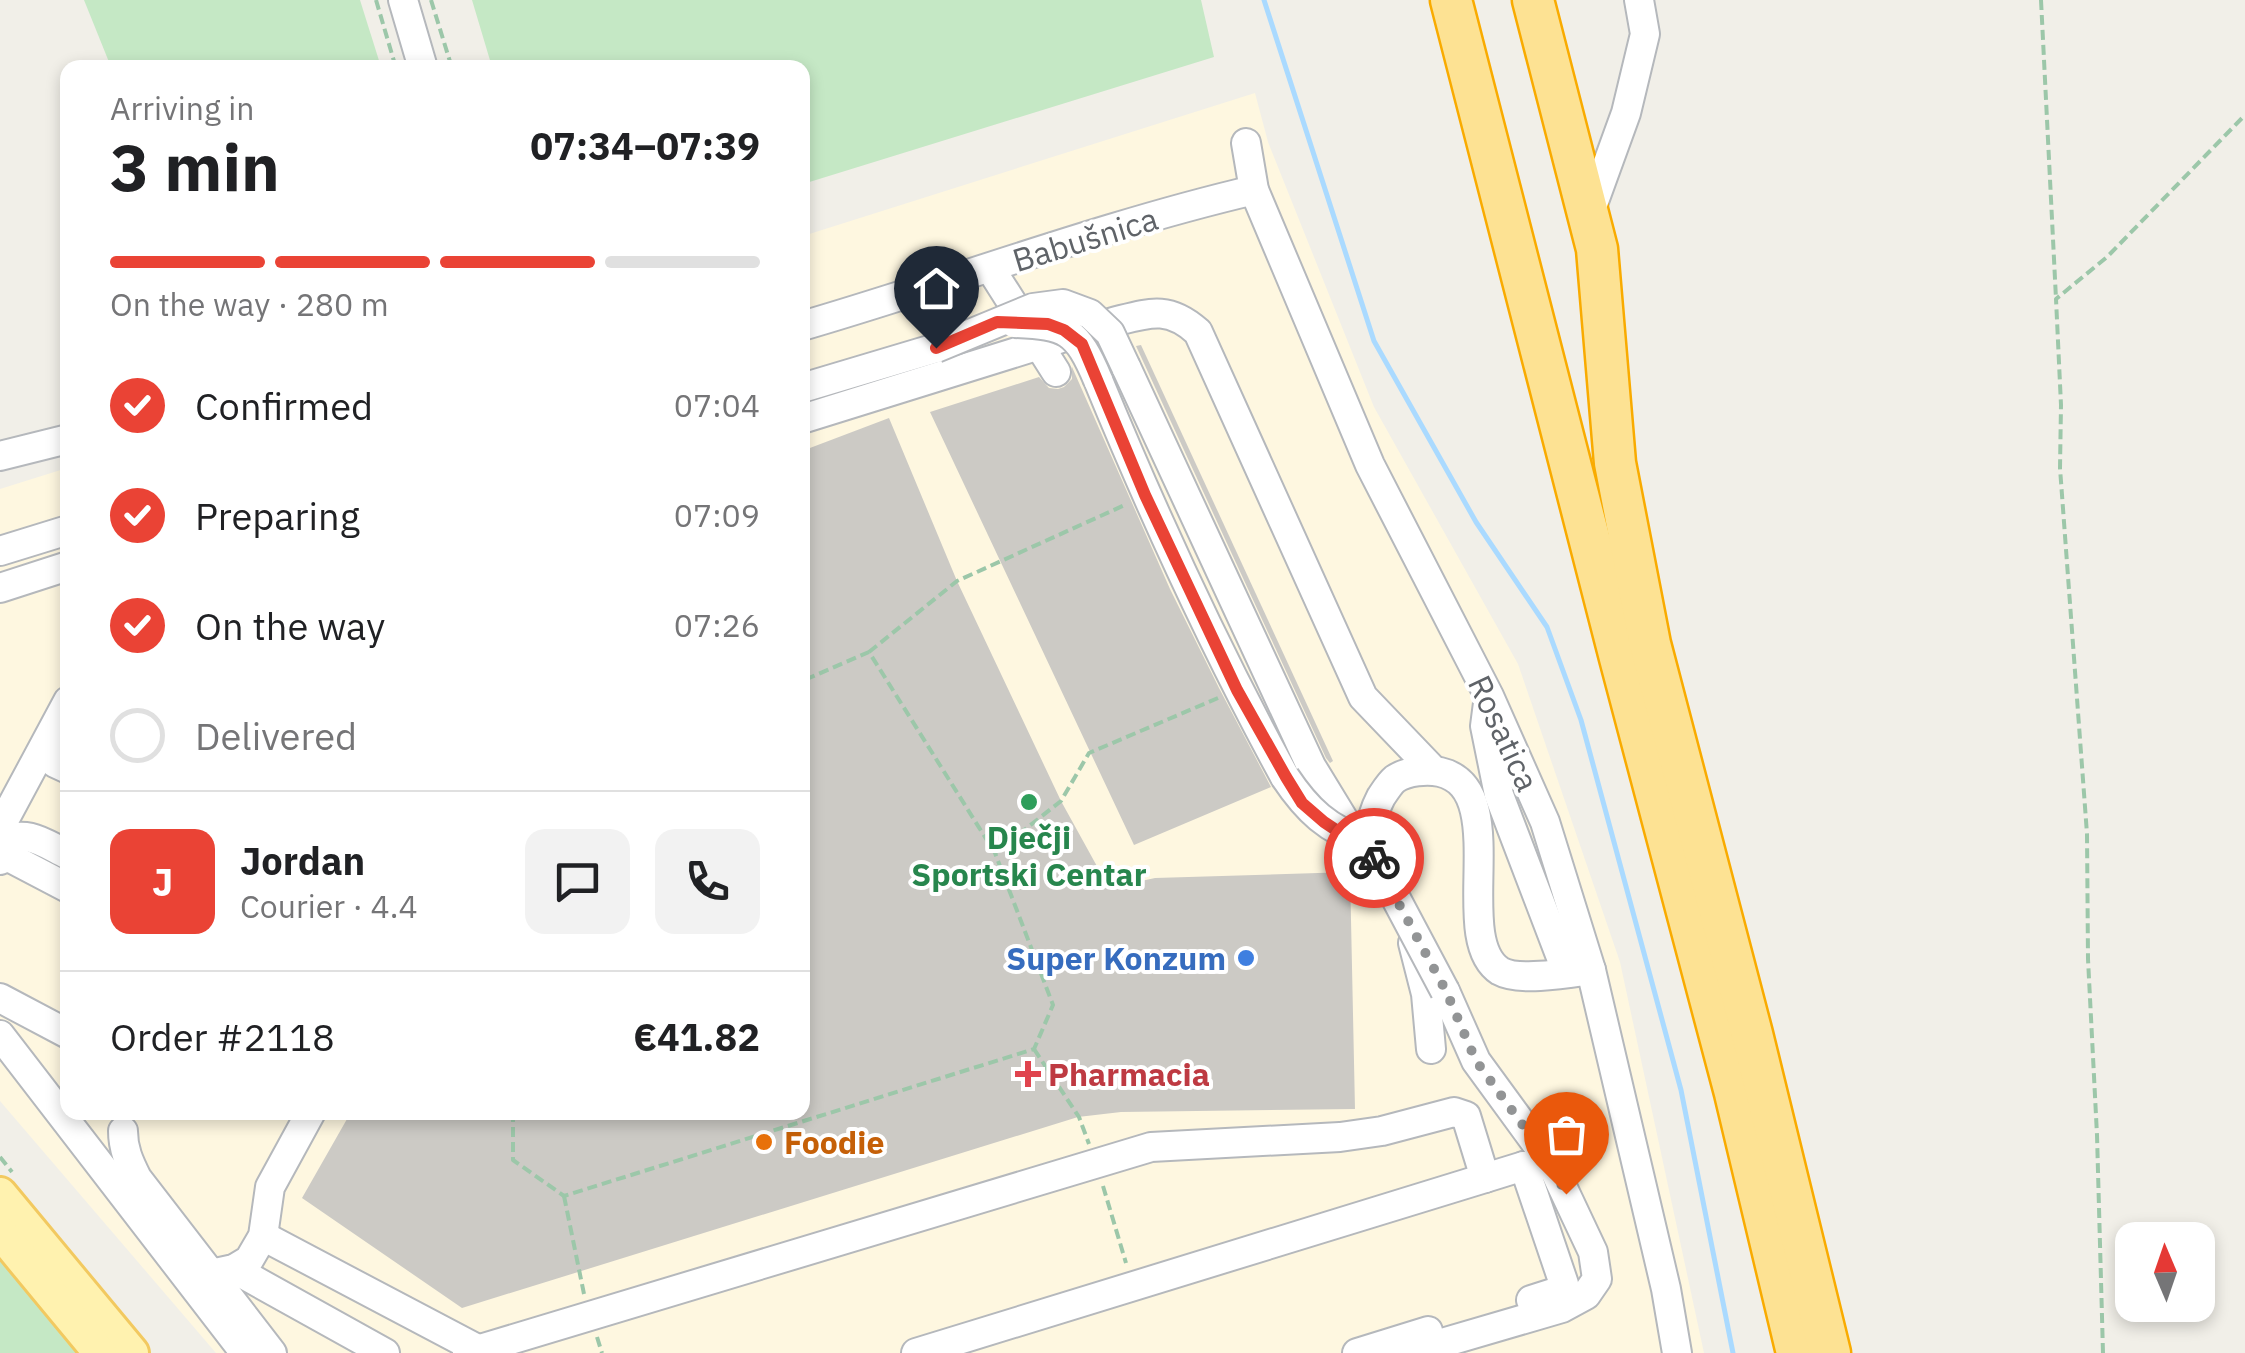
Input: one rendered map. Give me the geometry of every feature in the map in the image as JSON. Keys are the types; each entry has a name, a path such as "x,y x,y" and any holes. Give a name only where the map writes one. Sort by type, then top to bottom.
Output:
{"highway":[{"path":"1451,0 1734,1093 1797,1353"},
{"path":"1533,0 1598,249 1615,463 1650,644 1830,1353"}],"main road":[{"path":"0,1194 132,1353"},
{"path":"0,1232 100,1353"}],"street":[{"path":"402,0 421,60"},
{"path":"1589,216 1626,112 1637,65 1644,34 1639,0"},
{"name":"Rosatica","path":"1246,143 1254,190 1370,465 1489,696 1545,822 1579,972 1666,1290 1676,1353"},
{"name":"Babušnica","path":"810,324 1254,190"},
{"path":"990,268 1056,372"},
{"path":"810,386 936,348 1034,308 1063,304 1090,314 1110,333 1298,771 1302,803 1345,836 1366,842 1446,991 1476,1061 1592,1252 1597,1279 1586,1294 1562,1308 1408,1353"},
{"path":"810,417 1113,322 1151,313 1184,319 1198,332 1363,697 1433,770"},
{"path":"997,322 1048,324 1082,344 1145,495 1237,690 1298,771"},
{"path":"0,456 60,440"},
{"path":"0,551 60,532"},
{"path":"0,588 60,569"},
{"path":"2,840 60,718"},
{"path":"1431,1050 1426,994 1402,900 1374,848 1370,820 1394,780 1433,770 1453,775 1472,799 1480,842 1478,923 1487,958 1502,972 1524,976 1579,972"},
{"path":"2,840 27,819 60,834"},
{"path":"2,840 32,836 60,851"},
{"path":"2,840 60,882"},
{"path":"0,998 60,1030"},
{"path":"0,1035 60,1113"},
{"path":"263,1236 473,1352 1151,1147 1340,1137 1382,1131 1454,1112 1466,1116 1485,1178"},
{"path":"66,1120 245,1353"},
{"path":"222,1271 248,1260 263,1236 270,1187 307,1120"},
{"path":"81,1140 95,1141 128,1122"},
{"path":"128,1122 123,1142 138,1178 222,1271 250,1325 272,1353"},
{"path":"916,1353 1538,1165"},
{"path":"1357,1353 1556,1292 1564,1284 1538,1165"},
{"path":"222,1271 385,1353"},
{"path":"250,1325 293,1353"}],"path":[{"path":"376,0 394,60"},
{"path":"431,0 450,60"},
{"path":"2041,0 2061,405 2060,468 2087,834 2103,1353"},
{"path":"2056,299 2106,257 2245,115"},
{"path":"810,678 869,652 956,580 1145,495"},
{"path":"810,1119 1034,1049 1053,1005 995,853 869,652"},
{"path":"995,853 1060,801 1089,753 1237,690"},
{"path":"513,1120 513,1160 564,1196 602,1353"},
{"path":"564,1196 807,1120"}],"shaded area":[{"path":"1255,93 1268,142 1374,407 1518,664 1620,962 1704,1353 216,1353 0,1101 0,489 60,470 60,1120 810,1120 810,234"}],"green space":[{"path":"84,0 360,0 379,60 108,60"},
{"path":"472,0 1201,0 1214,57 810,182 810,60 490,60"},
{"path":"0,1247 88,1353 0,1353"}],"building":[{"path":"1141,345 1333,761 1330,763 1136,346"},
{"path":"1072,367 1170,589 1271,787 1134,845 930,412 1039,377 1049,388 1058,389 1072,379"},
{"path":"889,418 957,581 1061,801 1109,888 1155,878 1350,872 1355,1109 1121,1112 1078,1117 462,1308 302,1198 346,1120 810,1120 810,448"}],"waterway":[{"path":"1264,0 1374,341 1476,522 1547,627 1581,720 1681,1090 1733,1353"}],"way so far":[{"path":"1374,858 1446,991 1476,1061 1552,1165 1566,1194"}],"place":[{"name":"Dječji Sportski Centar","path":"1029,802"},
{"name":"Super Konzum","path":"1246,958"},
{"name":"Pharmacia","path":"1028,1074"},
{"name":"Foodie","path":"764,1142"}],"route":[{"path":"936,348 997,322 1048,324 1082,344 1145,495 1237,690 1286,777 1302,803 1345,836 1366,842 1374,858"}]}
